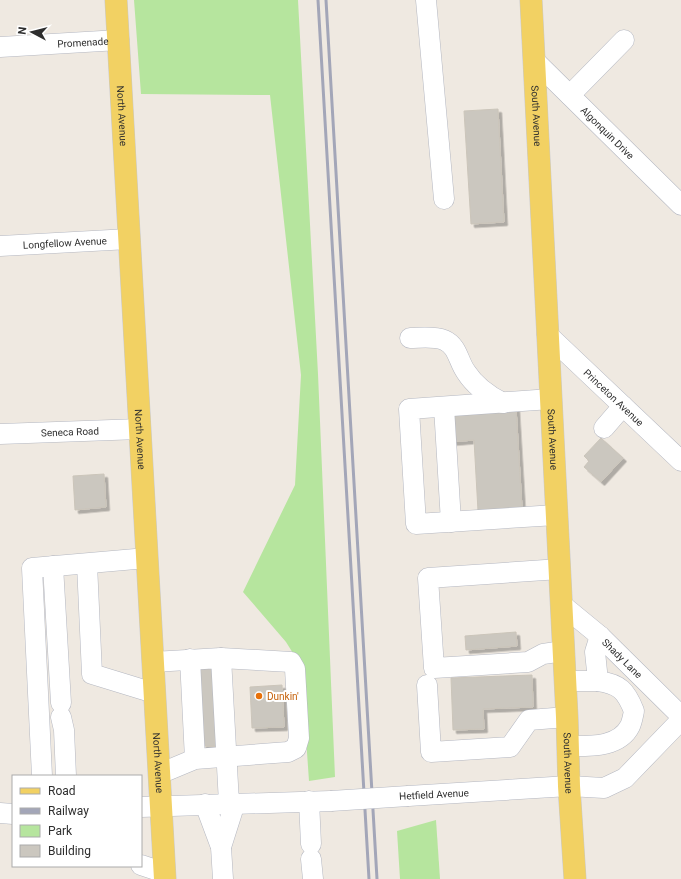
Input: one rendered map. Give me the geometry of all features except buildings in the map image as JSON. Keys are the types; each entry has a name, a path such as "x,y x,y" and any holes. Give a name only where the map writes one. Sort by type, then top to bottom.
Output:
{"main road":[{"name":"North Avenue","path":"116,0 159,774 151,806 165,876"},
{"name":"South Avenue","path":"531,0 556,515 560,569 569,786 575,879"}],"street":[{"path":"426,0 444,199"},
{"name":"Promenade","path":"0,42 119,40"},
{"path":"570,95 624,40"},
{"name":"Algonquin Drive","path":"535,61 681,205"},
{"name":"Longfellow Avenue","path":"0,246 129,239"},
{"name":"Princeton Avenue","path":"547,334 681,461"},
{"path":"410,338 443,339 455,348 466,372 486,394 503,403"},
{"path":"551,400 409,409 416,524 556,515"},
{"path":"604,428 623,406"},
{"path":"444,407 451,522"},
{"name":"Seneca Road","path":"0,434 140,429"},
{"path":"42,775 32,568 147,558"},
{"path":"87,564 92,674 154,693"},
{"path":"53,566 66,775"},
{"path":"560,569 428,578 434,668 528,662 543,654 563,651"},
{"name":"Shady Lane","path":"561,604 600,636 681,716"},
{"path":"598,681 595,652 600,636"},
{"path":"153,662 221,658 291,662 295,669 299,738 296,748 288,752 195,759 159,774"},
{"path":"221,658 227,757 232,803 221,847 222,879"},
{"path":"190,659 195,759"},
{"path":"565,681 608,682 619,687 629,698 634,711 630,726 617,740 595,746 568,746"},
{"path":"428,685 431,752 510,747 529,720 567,717"},
{"path":"634,711 651,707 662,698"},
{"name":"Hetfield Avenue","path":"151,806 331,801 569,786 604,788 625,778 681,720"},
{"path":"309,801 313,879"},
{"path":"205,804 221,847"},
{"path":"142,865 165,876"}],"green space":[{"path":"134,0 298,0 318,374 335,777 309,781 301,666 286,642 243,592 295,485 301,375 270,95 141,94"},
{"path":"436,820 440,879 400,879 397,831"}],"railway":[{"path":"318,0 369,879"},
{"path":"326,0 377,879"}],"place":[{"name":"Dunkin'","path":"259,696"}]}
